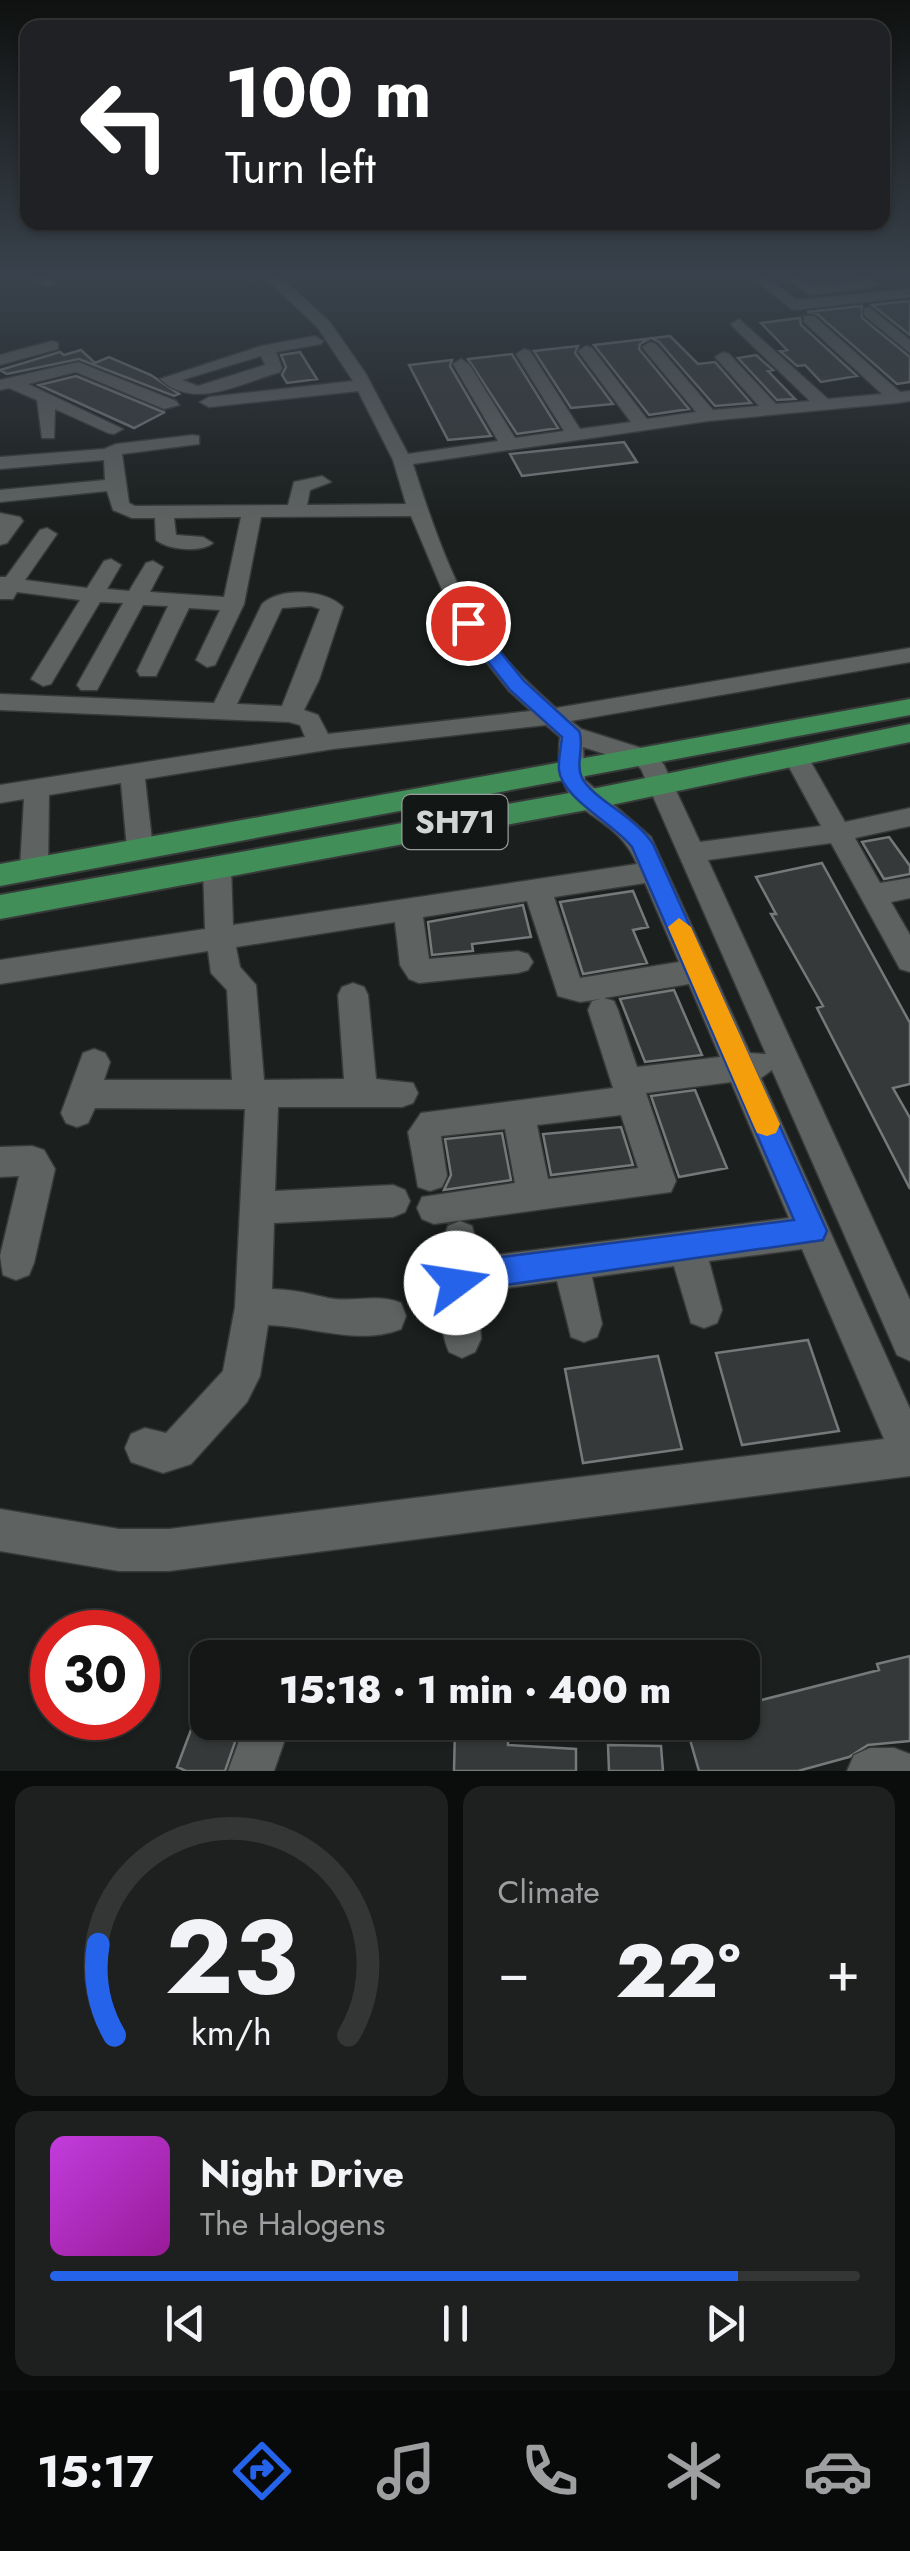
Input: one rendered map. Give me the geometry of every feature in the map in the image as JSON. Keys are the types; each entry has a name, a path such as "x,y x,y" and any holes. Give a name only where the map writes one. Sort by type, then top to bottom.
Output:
{"main road":[{"name":"SH71","path":"0,875 910,707"},
{"name":"SH71","path":"0,908 592,798 910,733"}],"street":[{"path":"238,358 168,379 198,391 274,368"},
{"path":"270,358 290,393"},
{"path":"346,358 402,460 418,510 468,623 517,686 561,726 645,758 662,784 910,1342"},
{"path":"526,358 576,436"},
{"path":"592,358 642,426"},
{"path":"659,358 708,416"},
{"path":"724,358 773,411"},
{"path":"774,358 824,406"},
{"path":"855,358 904,397"},
{"path":"461,364 510,445"},
{"path":"5,384 78,367 170,405"},
{"path":"5,384 114,429"},
{"path":"210,402 364,385"},
{"path":"402,460 708,416 904,397"},
{"path":"45,398 48,434"},
{"path":"0,463 113,454 120,448 193,440"},
{"path":"113,454 115,485 120,506 125,509 418,510"},
{"path":"296,512 301,486 322,482"},
{"path":"0,496 115,485"},
{"path":"164,512 164,539 203,542"},
{"path":"208,660 233,604 252,512"},
{"path":"0,519 13,521 0,539"},
{"path":"4,590 47,534"},
{"path":"43,678 110,565"},
{"path":"89,685 154,566"},
{"path":"4,590 233,604"},
{"path":"222,711 273,604 284,600 322,602 332,607 328,626 290,714"},
{"path":"148,671 181,602"},
{"path":"0,794 320,742 561,726 910,656"},
{"path":"0,702 290,714 310,720 320,742"},
{"path":"0,1530 119,1550 168,1550 910,1455 655,870 628,827 575,786 561,726"},
{"path":"795,756 872,894 906,946"},
{"path":"132,770 140,849"},
{"path":"34,868 36,787"},
{"path":"690,852 836,832 910,817"},
{"path":"145,1448 163,1453 177,1450 234,1389 241,1376 253,1307 260,1208 256,1096 241,984 226,973 217,866"},
{"path":"0,972 655,870"},
{"path":"537,888 568,988 580,990 699,971"},
{"path":"872,894 910,888"},
{"path":"407,907 419,970 518,962"},
{"path":"353,995 361,1094"},
{"path":"603,1010 630,1091 659,1181 535,1197 432,1192 424,1132 428,1125 518,1114 630,1091 742,1068 784,1061"},
{"path":"94,1062 80,1103 402,1093"},
{"path":"518,1114 535,1197"},
{"path":"0,1162 32,1161 38,1169 16,1262"},
{"path":"260,1208 393,1201"},
{"path":"462,1338 456,1283 465,1276 813,1231"},
{"path":"460,1238 465,1276"},
{"path":"688,1250 704,1310"},
{"path":"571,1263 584,1324"},
{"path":"253,1307 309,1308 326,1316 388,1316"},
{"path":"251,1771 262,1740"},
{"path":"870,1771 894,1771"}],"building":[{"path":"41,358 89,358 95,363 111,358 151,375 179,394 174,396 79,359 7,374 0,370"},
{"path":"282,358 304,358 317,379 287,383 282,375 286,367"},
{"path":"514,358 558,428 517,434 468,359"},
{"path":"538,358 578,358 613,404 571,408"},
{"path":"604,358 646,358 689,409 649,415"},
{"path":"673,358 692,358 698,364 715,362 751,403 715,406"},
{"path":"738,358 759,358 795,399 777,400"},
{"path":"788,358 837,358 857,376 821,382 805,365 797,366"},
{"path":"867,358 910,358 910,382 897,384"},
{"path":"452,360 450,366 491,436 448,440 409,365"},
{"path":"76,376 165,412 134,428 39,385"},
{"path":"624,442 637,462 522,476 510,454"},
{"path":"889,837 910,866 910,874 884,879 862,842"},
{"path":"822,863 910,1023 910,1084 893,1088 910,1118 910,1189 817,1008 823,1006 771,914 776,914 756,877"},
{"path":"633,891 648,927 633,930 647,963 583,974 560,902"},
{"path":"523,905 531,937 472,944 473,951 432,955 428,922"},
{"path":"674,990 702,1055 645,1062 620,999"},
{"path":"695,1090 727,1168 679,1177 651,1096"},
{"path":"621,1127 633,1165 551,1175 543,1134"},
{"path":"502,1133 511,1180 444,1190 451,1175 445,1139"},
{"path":"808,1340 839,1431 742,1445 716,1353"},
{"path":"658,1356 682,1449 583,1463 565,1369"},
{"path":"910,1656 910,1741 868,1745 849,1757 798,1771 699,1771 690,1740 760,1740 760,1700 879,1670 877,1664"},
{"path":"190,1732 190,1740 236,1740 225,1771 186,1771 177,1767"},
{"path":"455,1740 508,1740 508,1745 576,1749 576,1771 454,1771"},
{"path":"608,1745 661,1746 663,1771 609,1771"}],"slow traffic":[{"path":"679,927 767,1124"}],"route":[{"path":"456,1283 462,1276 813,1231 642,844 628,827 575,786 570,772 572,735 517,686 468,623"}]}
